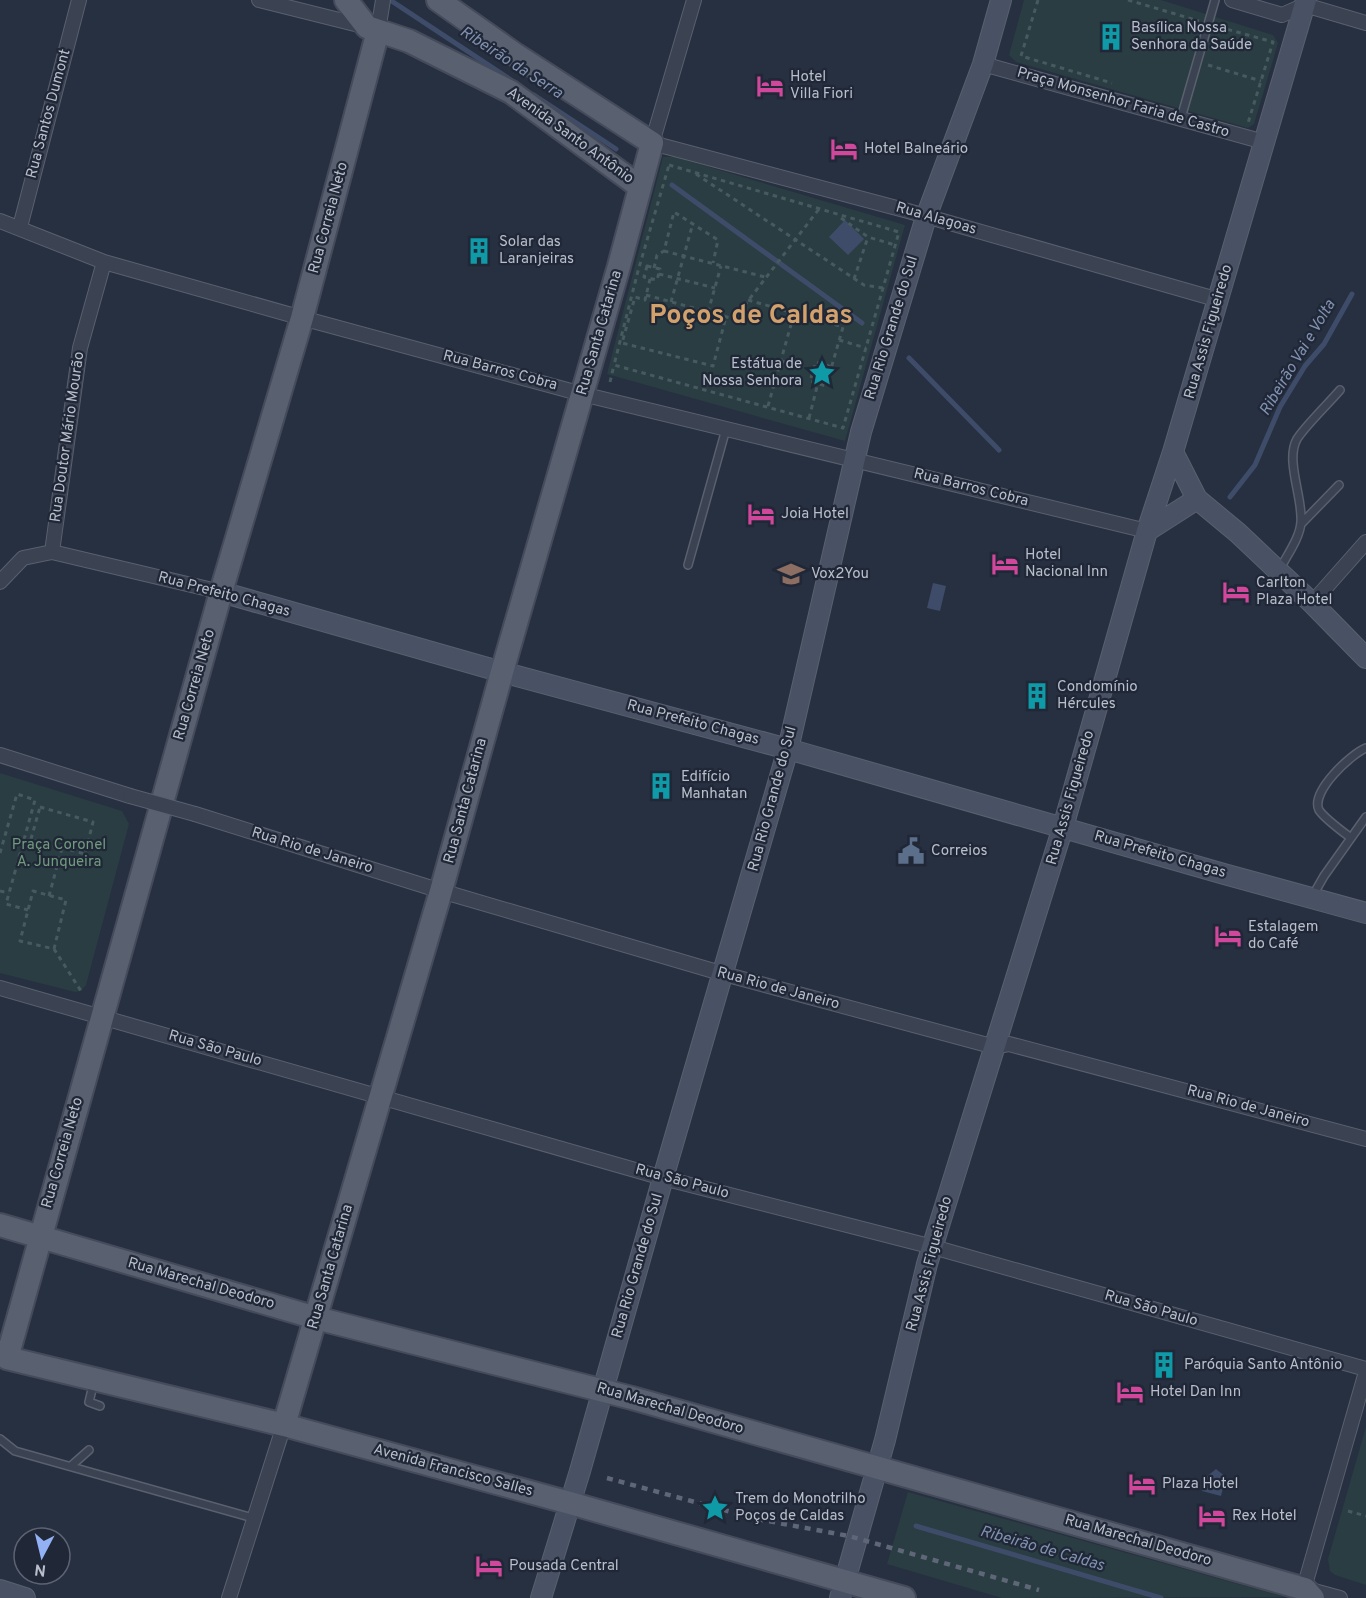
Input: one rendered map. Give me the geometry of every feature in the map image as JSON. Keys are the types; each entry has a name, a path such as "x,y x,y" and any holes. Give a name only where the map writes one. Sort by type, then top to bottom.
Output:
{"main road":[{"path":"346,0 372,29"},
{"path":"438,0 516,55 652,143"},
{"name":"Avenida Santo Antônio","path":"372,29 409,41 511,92 640,187"},
{"name":"Rua Correia Neto","path":"2,1359 40,1236 221,592 302,318 372,29"},
{"name":"Rua Santa Catarina","path":"284,1425 441,891 652,143"},
{"name":"Rua Marechal Deodoro","path":"0,1225 316,1318 603,1390 878,1467 1306,1595"},
{"name":"Avenida Francisco Salles","path":"2,1359 284,1425 570,1503 843,1590 904,1598"}],"street":[{"name":"Rua Santos Dumont","path":"20,227 79,0"},
{"path":"259,0 372,29"},
{"name":"Rua Correia Neto","path":"372,29 383,0"},
{"name":"Rua Santa Catarina","path":"652,143 694,0"},
{"name":"Rua Rio Grande do Sul","path":"541,1598 788,749 861,432 926,217 983,64 1001,0"},
{"path":"1232,0 1281,15 1306,2 1366,23"},
{"name":"Rua Assis Figueiredo","path":"843,1590 878,1467 933,1247 1063,827 1147,531 1219,300 1306,2"},
{"name":"Praça Monsenhor Faria de Castro","path":"983,64 1264,142"},
{"name":"Rua Alagoas","path":"652,143 926,217 1219,300"},
{"name":"Rua Barros Cobra","path":"0,221 104,262 582,394 1147,531"},
{"name":"Rua Doutor Mário Mourão","path":"52,552 80,348 104,262"},
{"path":"1173,452 1197,499 1279,571 1366,658"},
{"path":"1147,531 1197,499"},
{"path":"1312,603 1366,542"},
{"path":"0,582 23,558 52,552"},
{"name":"Rua Prefeito Chagas","path":"52,552 221,592 502,672 788,749 1366,913"},
{"name":"Rua Rio de Janeiro","path":"0,756 441,891 724,974 995,1047 1009,1044 1366,1139"},
{"name":"Rua São Paulo","path":"0,988 663,1178 933,1247 1366,1371"},
{"path":"1306,1595 1366,1371"},
{"name":"Rua Santa Catarina","path":"229,1598 284,1425"},
{"path":"0,1590 25,1598"},
{"name":"Rua Marechal Deodoro","path":"1306,1595 1340,1598"}],"lane":[{"path":"1181,118 1215,0"},
{"path":"1302,524 1292,454 1297,439 1341,390"},
{"path":"688,565 726,429"},
{"path":"1279,571 1302,524 1339,485"},
{"path":"1350,838 1320,811 1317,798 1326,782 1366,748"},
{"path":"1311,897 1366,817"},
{"path":"94,1380 89,1402 100,1406"},
{"path":"0,1439 15,1451 253,1518"},
{"path":"71,1466 89,1450"}],"path":[{"path":"1038,0 1021,56 1120,85"},
{"path":"1128,0 1273,42 1249,123 1238,120"},
{"path":"1198,62 1261,81"},
{"path":"610,382 614,365 638,272 669,165 899,232 843,428 614,365"},
{"path":"692,171 854,279 864,285 883,288"},
{"path":"646,295 734,320 819,209"},
{"path":"664,251 674,212 718,240 713,263"},
{"path":"838,215 868,237 895,245"},
{"path":"671,302 693,223"},
{"path":"854,279 868,237"},
{"path":"654,268 657,255 664,251 765,277"},
{"path":"647,266 654,268 660,270 657,280 644,277 647,266"},
{"path":"708,312 721,266"},
{"path":"638,272 646,272"},
{"path":"659,274 715,288"},
{"path":"650,279 645,300 635,297 622,343 713,366 726,317"},
{"path":"748,300 843,327 832,367 826,386 810,381 816,362 832,367"},
{"path":"768,406 794,314"},
{"path":"839,340 866,348"},
{"path":"781,361 814,370"},
{"path":"809,418 818,383"},
{"path":"0,853 17,794 35,800 6,904 28,910"},
{"path":"34,805 93,822 85,854 30,839 39,807"},
{"path":"49,896 62,848"},
{"path":"0,891 9,893"},
{"path":"54,949 66,900 33,891 20,941 54,949 81,991"},
{"path":"1348,1511 1366,1516"}],"green space":[{"path":"1024,0 1161,0 1273,35 1278,43 1254,124 1248,128 1016,62 1009,55"},
{"path":"663,157 675,157 905,225 845,441 607,374"},
{"name":"Praça Coronel A. Junqueira","path":"0,773 122,811 129,824 86,985 81,991 75,992 0,973"},
{"path":"1366,1427 1366,1585 1335,1575 1330,1571 1328,1559"},
{"path":"908,1492 1285,1597 1002,1598 887,1564"}],"water":[{"path":"845,220 864,239 848,255 829,237"},
{"path":"933,583 946,586 940,611 927,608"},
{"path":"1216,1469 1226,1477 1221,1496 1202,1491 1205,1478"}],"waterway":[{"name":"Ribeirão da Serra","path":"390,0 511,80"},
{"name":"Ribeirão da Serra","path":"534,95 616,149"},
{"name":"Ribeirão da Serra","path":"672,185 862,323"},
{"name":"Ribeirão Vai e Volta","path":"1230,497 1255,465 1280,407 1305,366 1324,344 1352,294"},
{"name":"Ribeirão da Serra","path":"909,358 999,450"},
{"name":"Ribeirão de Caldas","path":"916,1526 1161,1598"}],"railway":[{"path":"607,1478 757,1519 849,1536 1039,1590"}],"place":[{"name":"Basílica Nossa Senhora da Saúde","path":"1111,37"},
{"name":"Hotel Villa Fiori","path":"770,86"},
{"name":"Hotel Balneário","path":"844,149"},
{"name":"Solar das Laranjeiras","path":"479,251"},
{"name":"Estátua de Nossa Senhora","path":"822,373"},
{"name":"Joia Hotel","path":"761,514"},
{"name":"Hotel Nacional Inn","path":"1005,564"},
{"name":"Vox2You","path":"791,574"},
{"name":"Carlton Plaza Hotel","path":"1236,592"},
{"name":"Condomínio Hércules","path":"1037,696"},
{"name":"Edifício Manhatan","path":"661,786"},
{"name":"Correios","path":"911,851"},
{"name":"Estalagem do Café","path":"1228,936"},
{"name":"Paróquia Santo Antônio","path":"1164,1365"},
{"name":"Hotel Dan Inn","path":"1130,1392"},
{"name":"Plaza Hotel","path":"1142,1484"},
{"name":"Trem do Monotrilho Poços de Caldas","path":"715,1508"},
{"name":"Rex Hotel","path":"1212,1516"},
{"name":"Pousada Central","path":"489,1566"}],"district":[{"name":"Poços de Caldas","path":"751,316"}]}
